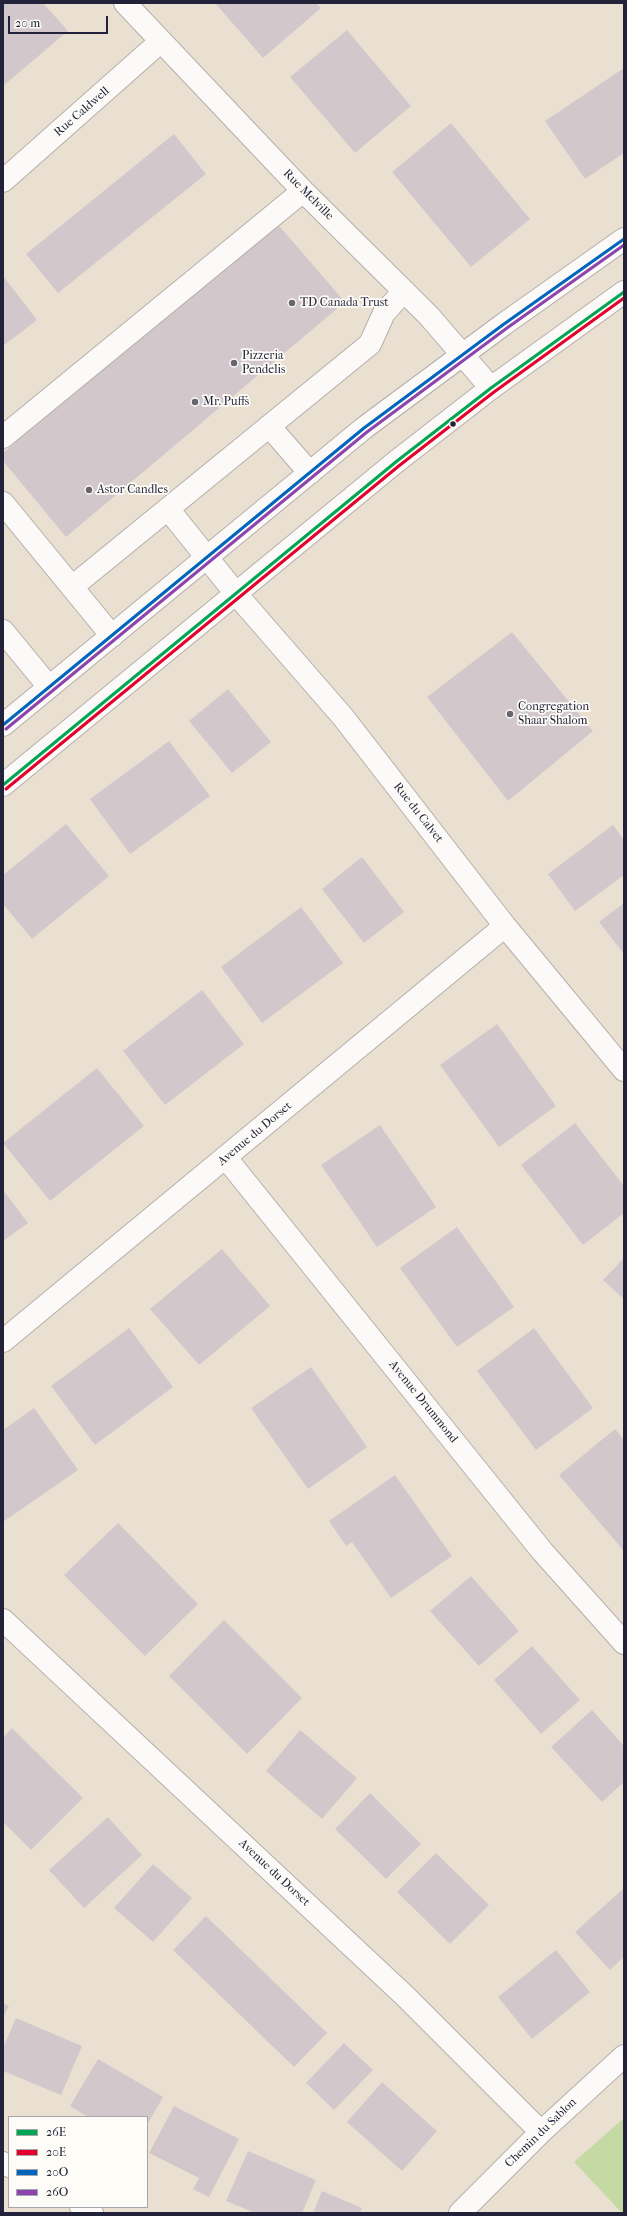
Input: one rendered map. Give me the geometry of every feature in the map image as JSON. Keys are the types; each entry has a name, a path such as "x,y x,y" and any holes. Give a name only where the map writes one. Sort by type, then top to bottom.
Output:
{"street":[{"name":"Rue Melville","path":"125,3 160,42 303,191 404,291 491,388"},
{"name":"Rue Caldwell","path":"3,181 160,42"},
{"path":"3,437 303,191"},
{"path":"5,719 49,687 112,636 364,428 624,239"},
{"path":"72,587 370,344 384,313 404,291"},
{"path":"3,785 236,594 355,494 491,388 624,292"},
{"path":"269,426 310,473"},
{"path":"3,503 112,636"},
{"name":"Rue du Calvet","path":"168,509 236,594 343,717 506,926 624,1070"},
{"path":"3,631 49,687"},
{"name":"Avenue du Dorset","path":"3,1341 506,926"},
{"name":"Avenue Drummond","path":"226,1158 542,1551 624,1643"},
{"name":"Avenue du Dorset","path":"3,1620 405,1996 541,2132"},
{"name":"Chemin du Sablon","path":"460,2213 541,2132 624,2056"},
{"path":"83,2208 92,2213"}],"green space":[{"path":"624,2118 624,2213 622,2213 574,2162"}],"building":[{"path":"3,3 43,3 68,31 3,86"},
{"path":"215,3 316,3 321,8 263,58"},
{"path":"347,30 411,106 355,153 290,77"},
{"path":"624,68 624,153 585,179 545,121"},
{"path":"451,123 530,219 471,267 392,172"},
{"path":"174,134 206,174 58,293 26,254"},
{"path":"275,221 345,302 66,537 3,461 3,453"},
{"path":"4,277 37,320 3,346 3,279"},
{"name":"Congregation Shaar Shalom","path":"512,632 593,731 508,801 427,697"},
{"path":"228,689 271,742 232,773 189,721"},
{"path":"169,741 210,796 130,854 90,799"},
{"path":"66,824 109,876 32,939 3,904 3,875"},
{"path":"613,825 624,840 624,875 575,911 548,874"},
{"path":"362,857 404,912 364,943 322,889"},
{"path":"624,903 624,954 599,922"},
{"path":"301,907 343,963 262,1023 221,967"},
{"path":"202,990 244,1044 165,1105 123,1051"},
{"path":"497,1024 556,1106 499,1147 440,1065"},
{"path":"97,1068 144,1126 50,1201 3,1143"},
{"path":"575,1123 624,1186 624,1213 583,1245 521,1165"},
{"path":"380,1125 436,1207 377,1247 321,1165"},
{"path":"3,1190 28,1223 3,1241"},
{"path":"457,1227 514,1307 457,1347 400,1268"},
{"path":"222,1249 270,1306 199,1365 150,1309"},
{"path":"624,1258 624,1299 603,1280"},
{"path":"129,1328 173,1387 95,1445 51,1386"},
{"path":"534,1328 593,1408 536,1450 477,1371"},
{"path":"311,1367 367,1447 308,1489 251,1408"},
{"path":"34,1408 78,1470 3,1522 3,1430"},
{"path":"615,1429 624,1440 623,1550 559,1475"},
{"path":"395,1475 452,1556 391,1598 352,1542 346,1546 329,1521"},
{"path":"118,1523 198,1604 145,1656 64,1575"},
{"path":"471,1576 519,1631 479,1666 430,1611"},
{"path":"224,1620 302,1698 247,1754 169,1676"},
{"path":"532,1646 580,1700 541,1734 494,1680"},
{"path":"592,1710 624,1746 624,1782 602,1802 551,1747"},
{"path":"12,1728 83,1798 31,1850 3,1822 3,1738"},
{"path":"300,1730 357,1778 322,1819 266,1771"},
{"path":"370,1793 421,1844 386,1879 335,1829"},
{"path":"108,1817 142,1855 84,1908 49,1870"},
{"path":"436,1853 489,1905 450,1944 397,1892"},
{"path":"153,1864 192,1898 153,1942 114,1908"},
{"path":"624,1888 624,1957 610,1970 575,1932"},
{"path":"206,1916 327,2033 294,2067 173,1950"},
{"path":"556,1950 590,1992 532,2039 498,1997"},
{"path":"3,2003 9,2006 3,2017"},
{"path":"16,2018 82,2046 61,2095 3,2071 3,2048"},
{"path":"344,2043 373,2070 334,2110 306,2083"},
{"path":"98,2059 163,2097 148,2123 148,2116 86,2116 70,2106"},
{"path":"382,2082 437,2131 402,2171 347,2122"},
{"path":"174,2106 239,2139 209,2197 193,2189 199,2178 149,2153"},
{"path":"248,2151 316,2180 302,2213 255,2213 226,2201"},
{"path":"322,2191 362,2208 360,2213 313,2213"}],"transit line":[{"name":"20O","path":"3,725 364,428 504,324 624,239"},
{"name":"26O","path":"6,729 367,432 507,328 624,245"},
{"name":"26E","path":"3,785 397,461 491,388 624,292"},
{"name":"20E","path":"6,789 400,465 494,392 624,298"}],"place":[{"name":"TD Canada Trust","path":"292,303"},
{"name":"Pizzeria Pendelis","path":"234,363"},
{"name":"Mr. Puffs","path":"195,402"},
{"name":"Astor Candles","path":"89,490"},
{"name":"Congregation Shaar Shalom","path":"510,714"}]}
